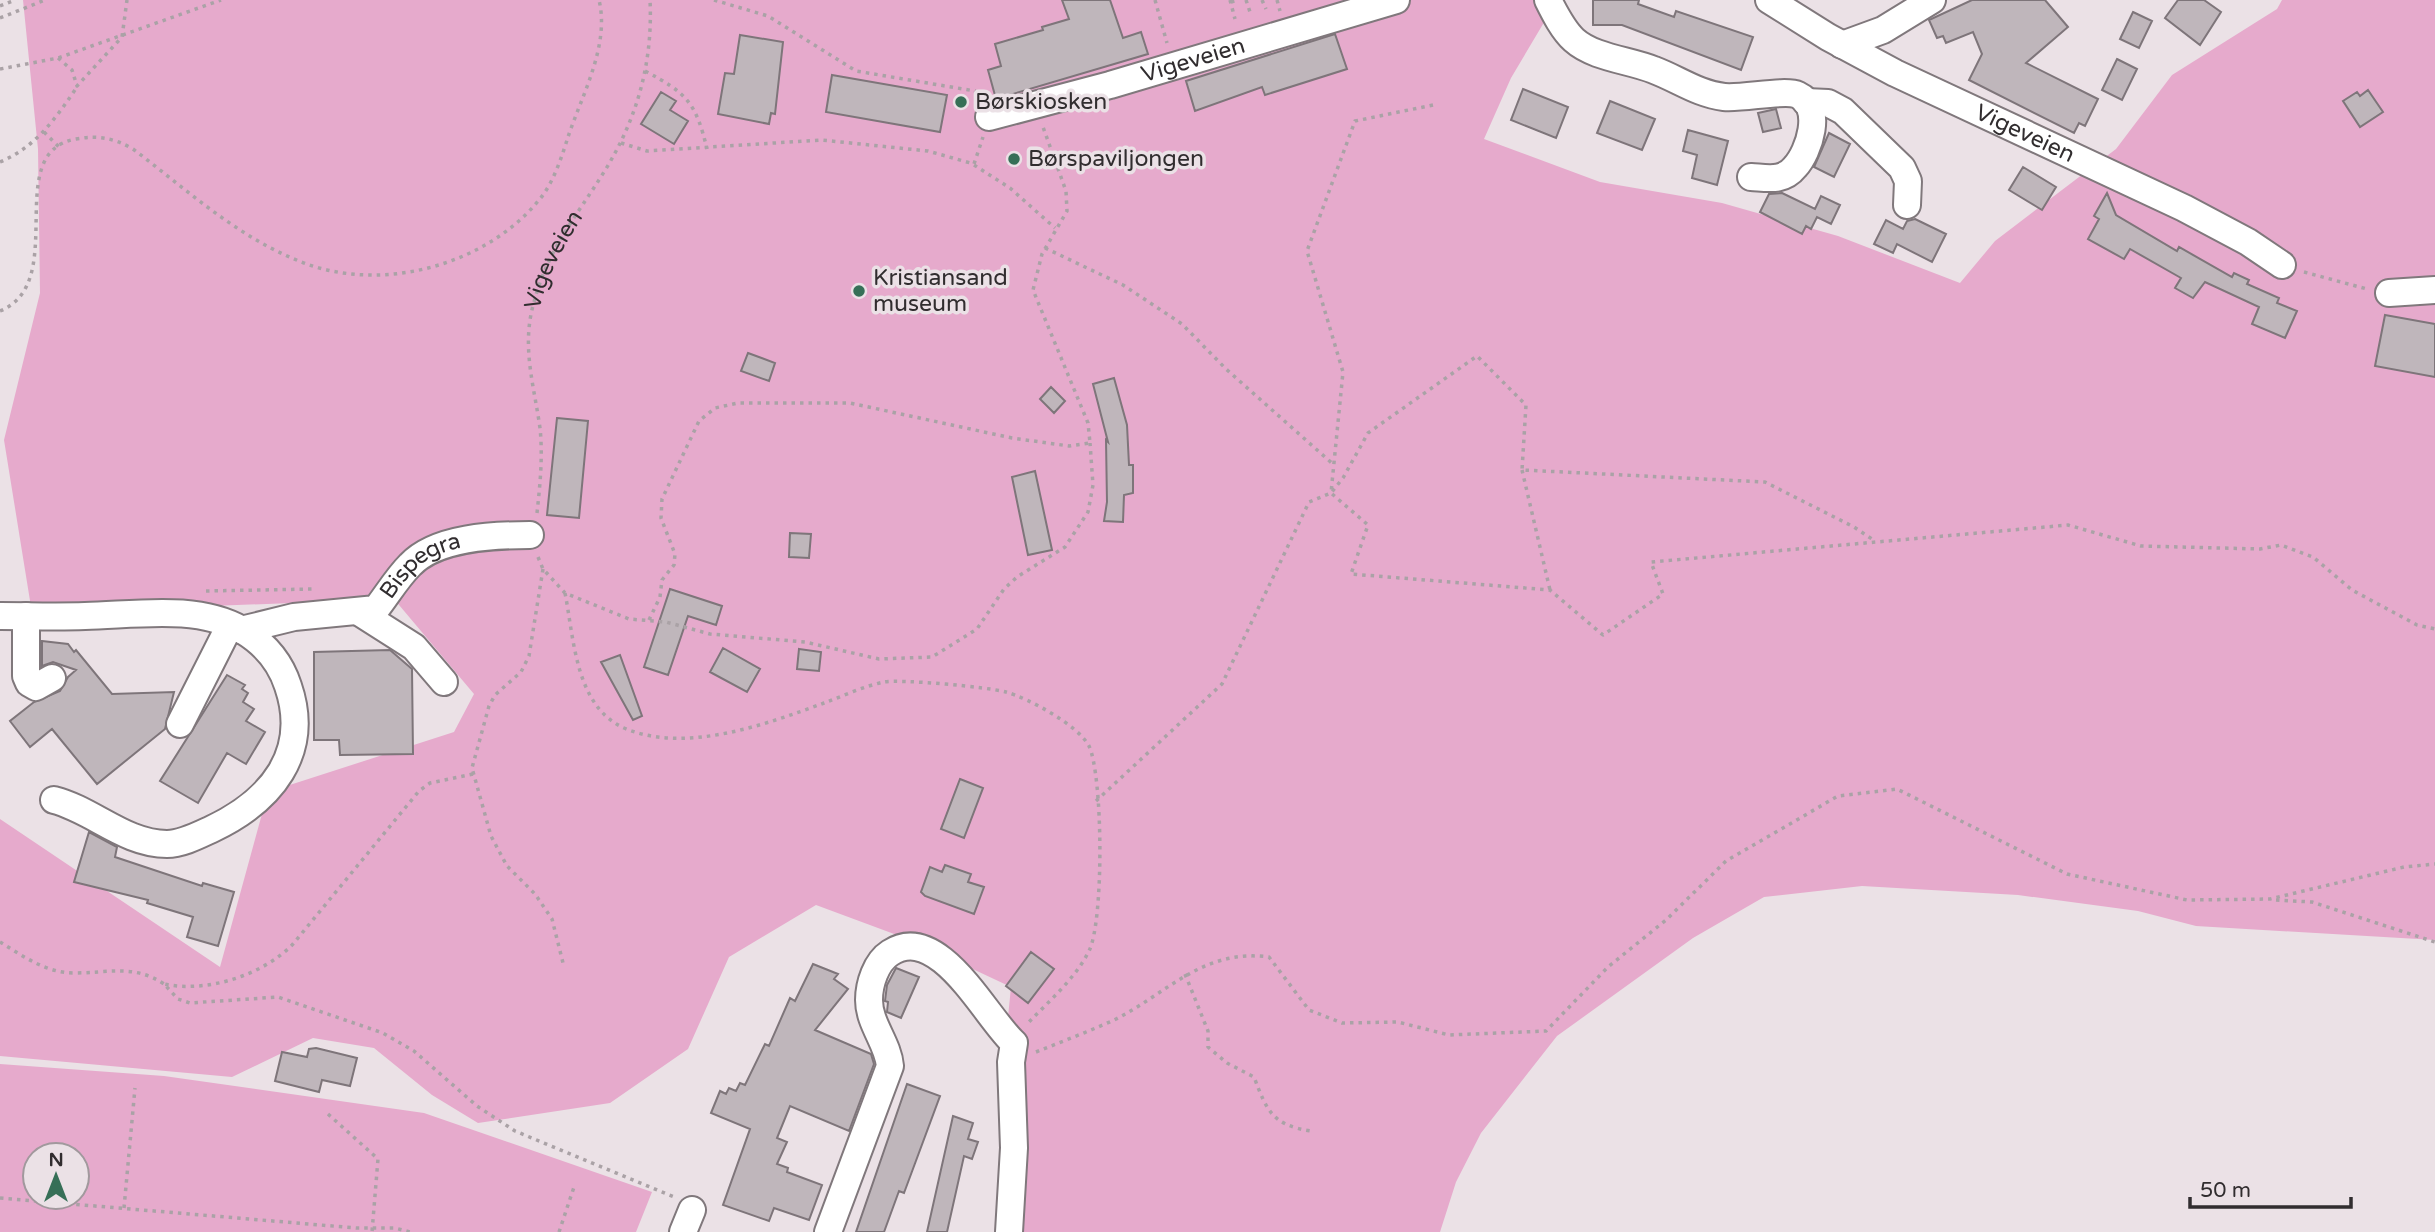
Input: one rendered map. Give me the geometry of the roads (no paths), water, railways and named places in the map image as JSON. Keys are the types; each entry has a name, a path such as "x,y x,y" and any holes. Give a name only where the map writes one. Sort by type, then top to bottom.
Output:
{"street":[{"name":"Vigeveien","path":"989,117 1396,0"},
{"path":"1548,0 1566,32 1581,45 1655,70 1708,93 1743,98 1791,94 1806,103 1828,103 1843,111 1902,168 1908,181 1907,205"},
{"name":"Vigeveien","path":"1769,0 1842,45 2184,208 2248,242 2282,265"},
{"path":"1842,45 1883,30 1932,0"},
{"path":"1751,177 1781,178 1795,167 1807,147 1812,125 1806,103"},
{"path":"2389,293 2435,290"},
{"name":"Bispegra","path":"236,628 294,617 376,609 411,564 433,551 470,538 530,535"},
{"path":"359,611 414,647 444,682"},
{"name":"Bispegra","path":"0,616 185,614 215,619 236,628 266,648 284,672 293,699 296,726 292,750 281,772 244,812 200,834 170,844 137,838 54,800"},
{"path":"26,616 26,676 29,683 36,687 52,678"},
{"path":"180,724 236,628"},
{"path":"828,1232 889,1073 889,1055 869,1001 870,987 883,959 895,950 908,948 923,950 941,958 965,980 1002,1032 1013,1053 1014,1148 1009,1232"}],"place":[{"name":"Børskiosken","path":"961,102"},
{"name":"Børspaviljongen","path":"1014,159"},
{"name":"Kristiansand museum","path":"859,291"}]}
